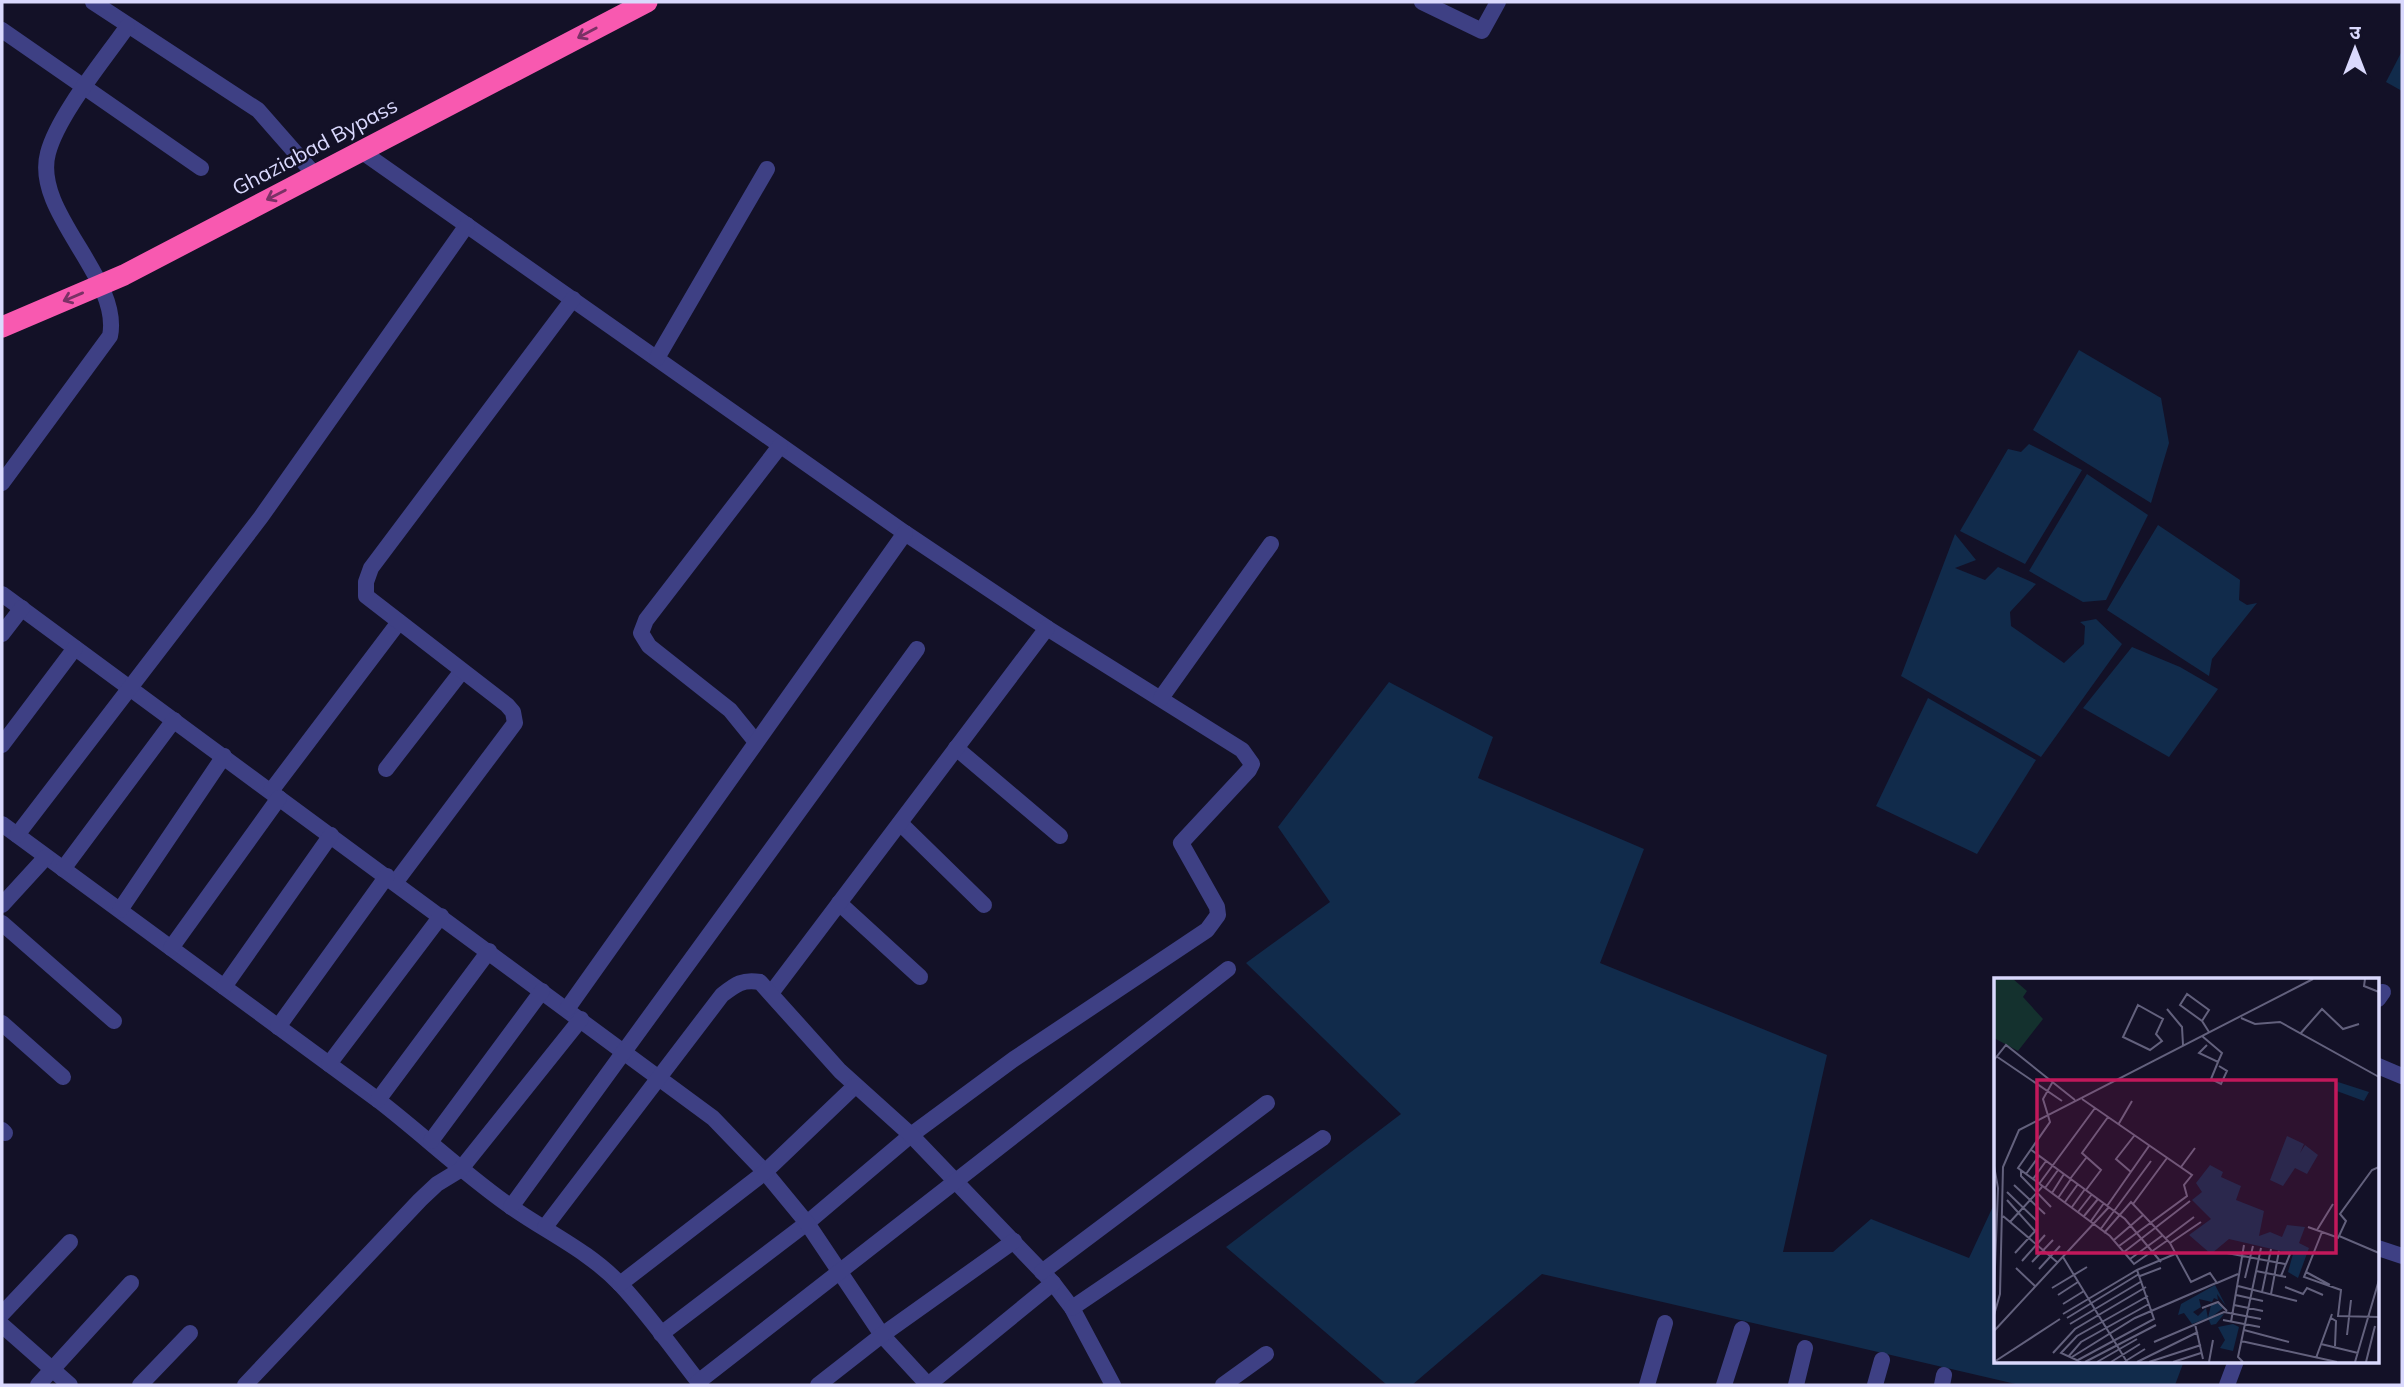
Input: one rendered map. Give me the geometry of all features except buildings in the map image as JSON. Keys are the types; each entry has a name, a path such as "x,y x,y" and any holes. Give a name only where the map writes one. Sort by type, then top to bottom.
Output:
{"highway":[{"name":"Ghaziabad Bypass","path":"2,327 99,285 647,2"}],"street":[{"path":"93,2 127,27 258,110 315,175"},
{"path":"1422,2 1482,31 1498,2"},
{"path":"2,483 110,336 110,310 57,208 48,178 47,154 85,87 127,27"},
{"path":"2,30 201,168"},
{"path":"361,151 905,533 1047,628 1242,750 1251,764 1249,771 1181,843 1217,907 1214,923 1014,1059 911,1135 807,1223 661,1334"},
{"path":"657,358 767,169"},
{"path":"17,835 261,517 467,225"},
{"path":"278,1027 515,723 513,712 366,596 366,582 371,568 573,299"},
{"path":"756,742 730,710 649,646 641,633 646,620 780,446"},
{"path":"568,1009 905,533"},
{"path":"1161,698 1271,544"},
{"path":"2,594 713,1118 765,1172 807,1223 882,1335 928,1385 1047,1278 1267,1103"},
{"path":"2,634 22,608"},
{"path":"171,948 275,794 399,622"},
{"path":"772,992 1047,628"},
{"path":"2,745 75,648"},
{"path":"511,1207 917,649"},
{"path":"386,769 462,671"},
{"path":"63,869 174,720"},
{"path":"956,748 1060,836"},
{"path":"120,910 223,756"},
{"path":"900,823 984,905"},
{"path":"2,824 378,1100 431,1141 460,1170 511,1207 587,1254 620,1284 700,1383 1228,969"},
{"path":"224,987 331,835"},
{"path":"2,905 46,856"},
{"path":"839,903 920,977"},
{"path":"329,1064 440,916"},
{"path":"2,923 114,1021"},
{"path":"378,1100 489,951"},
{"path":"545,1227 722,995 738,982 760,982 772,992 855,1086 911,1135 1047,1278 1072,1308 1113,1385"},
{"path":"431,1141 542,990"},
{"path":"245,1385 420,1200 437,1184 460,1170 581,1019"},
{"path":"2,1023 63,1077"},
{"path":"2380,1067 2402,1076"},
{"path":"620,1284 765,1172 855,1086"},
{"path":"1072,1308 1323,1138"},
{"path":"818,1385 882,1335 1014,1241"},
{"path":"2,1314 70,1242"},
{"path":"2380,1249 2402,1256"},
{"path":"38,1385 131,1283"},
{"path":"1647,1385 1665,1323"},
{"path":"2,1325 70,1385"},
{"path":"1724,1385 1742,1329"},
{"path":"140,1385 190,1333"},
{"path":"1796,1385 1805,1348"},
{"path":"1223,1385 1266,1354"},
{"path":"1875,1385 1882,1360"},
{"path":"2227,1385 2236,1362"}],"water":[{"path":"2402,51 2402,91 2386,82"},
{"path":"2079,350 2161,398 2169,443 2151,503 2033,430"},
{"path":"2029,444 2082,470 2025,564 1960,531 2008,449 2021,452"},
{"path":"2087,474 2148,515 2106,600 2083,602 2029,571"},
{"path":"2158,525 2240,580 2239,600 2247,605 2257,603 2212,659 2209,676 2107,610"},
{"path":"1955,534 1976,560 1955,568 1985,580 1998,567 2036,584 2010,612 2011,626 2064,663 2084,644 2085,626 2080,622 2096,619 2122,644 2041,757 1901,676"},
{"path":"2132,647 2180,667 2218,689 2169,757 2083,708"},
{"path":"1389,682 1493,737 1478,778 1644,849 1600,963 1827,1055 1783,1252 1833,1252 1871,1219 1969,1258 1994,1204 1994,1362 2184,1362 2175,1385 2020,1385 1542,1274 1412,1385 1387,1385 1226,1247 1401,1114 1246,963 1330,902 1278,827"},
{"path":"1928,698 2036,760 1977,854 1876,806"}]}
